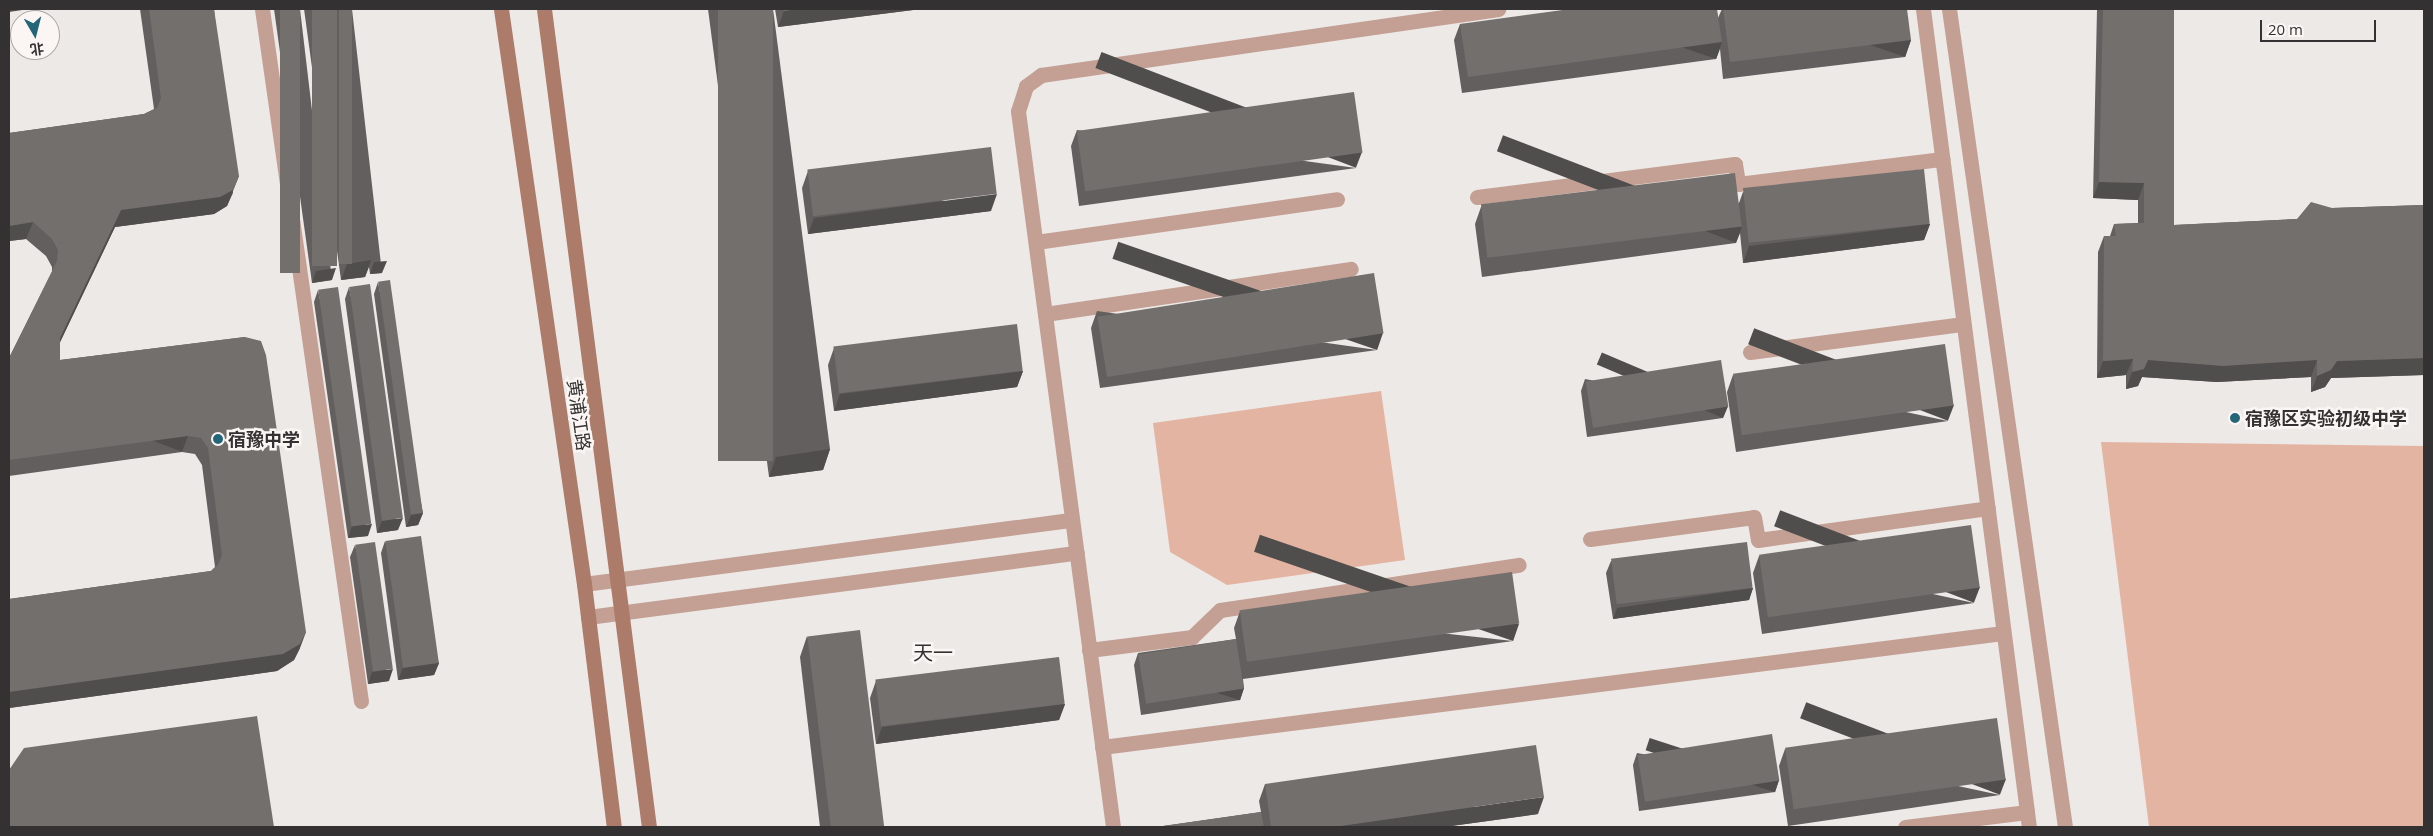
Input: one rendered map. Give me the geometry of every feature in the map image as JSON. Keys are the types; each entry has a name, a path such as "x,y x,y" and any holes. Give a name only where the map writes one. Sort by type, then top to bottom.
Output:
{"street":[{"path":"262,9 361,701"},
{"name":"黄浦江路","path":"501,9 584,584 614,827"},
{"name":"黄浦江路","path":"544,9 648,827"},
{"path":"1113,827 1018,111 1026,86 1041,75 1403,16 1498,9"},
{"path":"1922,9 2029,827"},
{"path":"1949,9 2065,827"},
{"path":"1477,197 1735,164 1738,184 1942,159"},
{"path":"1036,242 1336,199"},
{"path":"1045,314 1351,269"},
{"path":"1750,352 1963,324"},
{"path":"1590,539 1754,516 1758,540 1988,508"},
{"path":"584,584 1072,520"},
{"path":"588,617 1077,553"},
{"path":"1089,650 1192,637 1220,610 1519,565"},
{"path":"1102,747 2004,633"},
{"path":"1905,827 2027,812"}],"shaded area":[{"path":"1381,391 1405,560 1227,585 1170,552 1153,423"},
{"path":"2101,442 2424,446 2424,827 2149,827"}],"building":[{"path":"149,9 214,9 239,176 233,190 220,197 121,210 60,338 60,360 245,337 261,341 266,355 306,632 300,644 283,654 9,692 9,599 211,571 218,565 222,555 208,448 201,438 188,436 9,460 9,358 57,261 58,250 52,239 33,222 9,226 9,133 144,114 157,108 161,98"},
{"path":"280,9 300,9 300,273 280,273"},
{"path":"312,9 337,9 337,266 312,266"},
{"path":"339,9 352,9 352,264 339,264"},
{"path":"718,9 773,9 773,461 718,461"},
{"path":"1570,9 1717,9 1722,42 1468,77 1460,24"},
{"path":"1723,9 1907,9 1911,40 1730,62"},
{"path":"2103,9 2174,9 2174,225 2297,219 2311,202 2332,208 2424,205 2424,358 2337,361 2331,370 2317,376 2317,360 2223,366 2148,360 2144,369 2132,372 2133,359 2103,361 2104,236 2116,236 2114,224 2144,223 2144,183 2099,182"},
{"path":"1354,92 1362,152 1085,191 1077,131"},
{"path":"991,147 997,194 813,216 807,170"},
{"path":"1924,169 1930,224 1749,243 1743,188"},
{"path":"1735,173 1742,227 1487,258 1481,204"},
{"path":"1374,273 1384,333 1107,377 1097,317"},
{"path":"390,280 423,513 411,514 378,282"},
{"path":"370,284 403,518 382,521 349,287"},
{"path":"338,287 371,524 351,526 318,290"},
{"path":"1017,324 1023,371 839,393 833,347"},
{"path":"1945,344 1954,405 1742,435 1733,374"},
{"path":"1721,360 1728,406 1593,428 1586,381"},
{"path":"1971,525 1980,587 1768,617 1759,555"},
{"path":"421,536 439,663 403,668 385,541"},
{"path":"375,542 393,669 373,672 355,545"},
{"path":"1747,542 1753,588 1617,604 1611,559"},
{"path":"1512,572 1519,623 1247,662 1240,610"},
{"path":"860,630 884,827 831,827 807,636"},
{"path":"1236,639 1244,688 1146,704 1138,654"},
{"path":"1059,657 1065,704 881,726 875,680"},
{"path":"257,716 274,827 9,827 9,770 24,748"},
{"path":"1997,718 2006,779 1794,809 1785,748"},
{"path":"1772,734 1779,780 1645,802 1638,755"},
{"path":"1536,745 1544,797 1333,827 1271,827 1265,784"},
{"path":"1261,812 1264,827 1163,827 1163,826"}],"place":[{"name":"宿豫区实验初级中学","path":"2235,418"},
{"name":"宿豫中学","path":"218,439"}],"district":[{"name":"天一","path":"933,652"}]}
